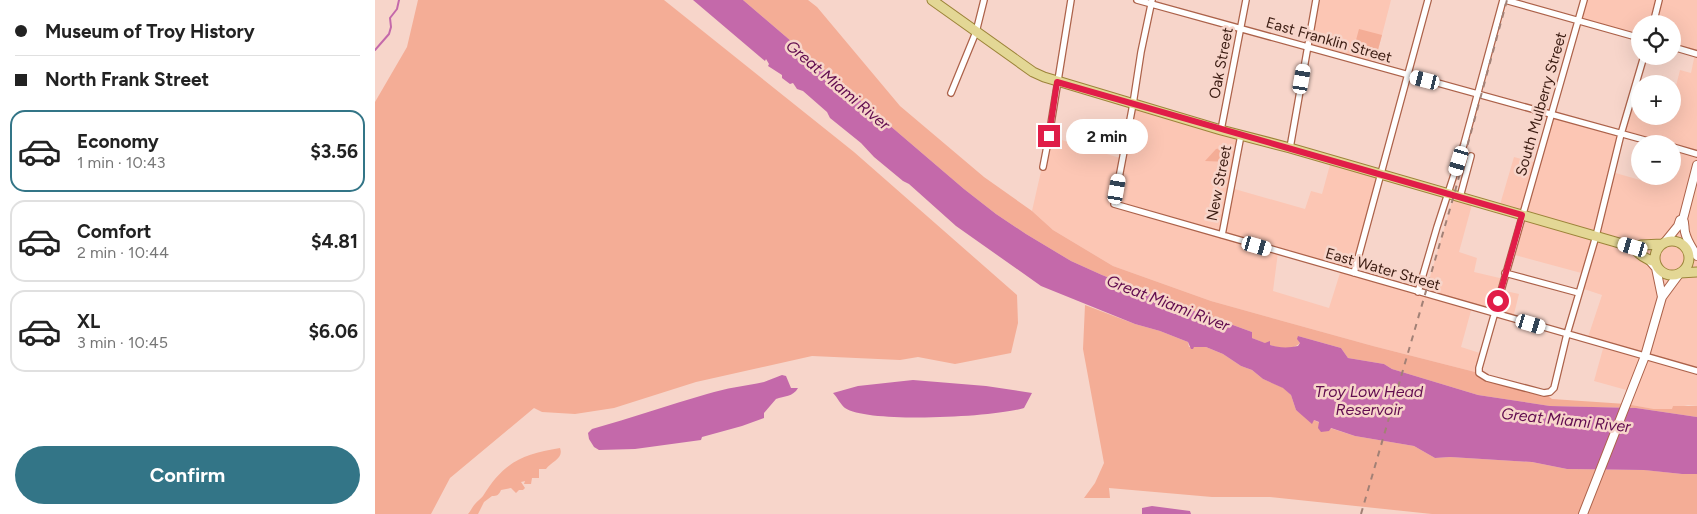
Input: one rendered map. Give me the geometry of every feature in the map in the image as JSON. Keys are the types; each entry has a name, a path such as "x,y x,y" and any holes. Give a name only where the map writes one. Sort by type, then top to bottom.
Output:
{"main road":[{"path":"932,0 1033,72 1057,82 1633,247 1656,267 1668,274 1680,275 1697,272"},
{"path":"1662,297 1656,267 1656,253 1678,226 1680,220 1683,219 1697,165"},
{"path":"1683,219 1686,237 1692,254"},
{"path":"1633,247 1677,241 1692,254"},
{"path":"1583,514 1645,356 1662,297 1687,266 1689,257 1692,254"}],"street":[{"path":"951,93 976,32 984,0"},
{"path":"1043,167 1071,0"},
{"name":"East Franklin Street","path":"1137,0 1152,2 1408,76 1631,137"},
{"name":"Oak Street","path":"1221,130 1245,0"},
{"path":"1290,148 1316,0"},
{"path":"1354,273 1428,0"},
{"path":"1418,292 1449,194 1504,0 1631,35"},
{"name":"South Mulberry Street","path":"1567,334 1554,388 1550,392 1544,393 1487,378 1479,373 1505,272 1584,0"},
{"path":"1655,15 1659,0"},
{"path":"1133,104 1141,52 1152,2"},
{"path":"1681,49 1697,54"},
{"path":"1567,334 1596,236 1621,134 1641,65"},
{"name":"East Water Street","path":"1133,104 1114,204 1697,371"},
{"name":"New Street","path":"1222,235 1241,135"},
{"path":"1681,149 1697,154"},
{"path":"1460,197 1471,156"},
{"path":"1505,272 1579,294"}],"shaded area":[{"path":"418,0 664,0 854,152 1017,295 1018,323 1011,353 955,364 918,357 900,360 812,356 696,382 614,408 575,414 542,412 534,408 450,478 431,514 375,514 375,102 407,47"},
{"path":"743,0 808,0 817,7 900,106 984,177 1032,211 1053,230 1113,266 1211,301 1479,373 1544,393 1552,399 1626,404 1654,409 1672,409 1673,406 1697,406 1697,417 1636,408 1550,406 1478,395 1392,369 1384,364 1348,358 1341,348 1298,336 1300,343 1295,346 1289,348 1276,347 1252,338 1252,332 1102,275 1071,261 996,214 964,189"},
{"path":"1316,0 1391,0 1374,66 1308,46"},
{"path":"1584,0 1697,0 1697,406 1688,405 1672,409 1654,409 1626,404 1630,391 1594,381 1604,345 1587,340 1602,295 1581,288 1585,274 1511,254 1522,215 1499,208 1514,157 1537,163 1552,115 1621,134 1631,101 1631,125 1681,125 1681,75 1679,75 1680,70 1691,73 1695,54 1681,50 1681,15 1631,15 1631,35 1578,19"},
{"path":"1359,29 1382,35 1376,57 1353,51"},
{"path":"1133,104 1241,135 1231,188 1305,209 1311,191 1322,194 1331,161 1381,176 1354,273 1425,294 1454,195 1473,201 1459,252 1477,258 1474,272 1504,279 1501,290 1519,294 1513,318 1472,307 1461,347 1483,354 1479,373 1211,301 1113,266 1053,230 1032,211 1049,136 1123,159","holes":["1278,252 1341,270 1329,308 1273,291"]},
{"path":"1231,146 1228,162 1205,161 1216,149"},
{"path":"1085,305 1188,342 1189,347 1206,347 1223,354 1241,366 1252,370 1263,379 1284,388 1291,395 1296,410 1312,421 1314,420 1330,428 1355,436 1414,446 1435,458 1450,457 1532,462 1567,469 1645,470 1697,474 1697,514 1432,514 1270,497 1212,497 1109,488 1110,498 1084,498 1095,483 1104,463 1083,349"},
{"path":"560,448 561,452 557,460 546,469 539,469 539,478 532,478 531,484 524,484 525,481 521,482 525,488 523,490 519,490 516,493 511,488 501,490 498,495 492,496 484,502 478,514 468,514 498,475 506,468 524,457"}],"water":[{"path":"693,0 743,0 964,189 996,214 1071,261 1170,302 1252,332 1252,338 1265,343 1270,341 1270,345 1273,346 1298,346 1300,343 1297,339 1298,336 1341,348 1348,358 1384,364 1392,369 1478,395 1550,406 1636,408 1697,417 1697,474 1644,470 1567,469 1532,462 1450,457 1435,458 1414,446 1355,436 1331,428 1329,431 1321,432 1318,428 1319,422 1314,420 1312,424 1296,410 1291,395 1283,388 1263,379 1252,370 1241,366 1223,354 1206,347 1194,347 1191,349 1188,342 1135,324 1041,286 956,226 909,184 874,157 803,91 797,89 793,83 790,84 782,78 782,75 768,66 769,64 766,59 765,61"},
{"path":"782,375 786,376 791,388 798,388 791,395 776,399 764,413 764,418 702,437 701,440 635,449 599,450 594,447 589,439 588,433 592,429 714,392 764,382"},
{"path":"913,380 986,386 1032,393 1024,408 1009,411 961,416 905,417 858,413 845,408 833,393 858,386"},
{"path":"1152,506 1190,511 1191,514 1142,514 1142,508"}],"waterway":[{"path":"375,50 389,34 391,27 390,18 397,9 399,0"}],"railway":[{"path":"1361,514 1454,195 1507,0"}],"route":[{"path":"1049,136 1057,82 1522,215 1498,301"}],"water label":[{"name":"Great Miami River","path":"838,85"},
{"name":"Great Miami River","path":"1168,303"},
{"name":"Troy Low Head Reservoir","path":"1369,400"},
{"name":"Great Miami River","path":"1566,420"}]}
